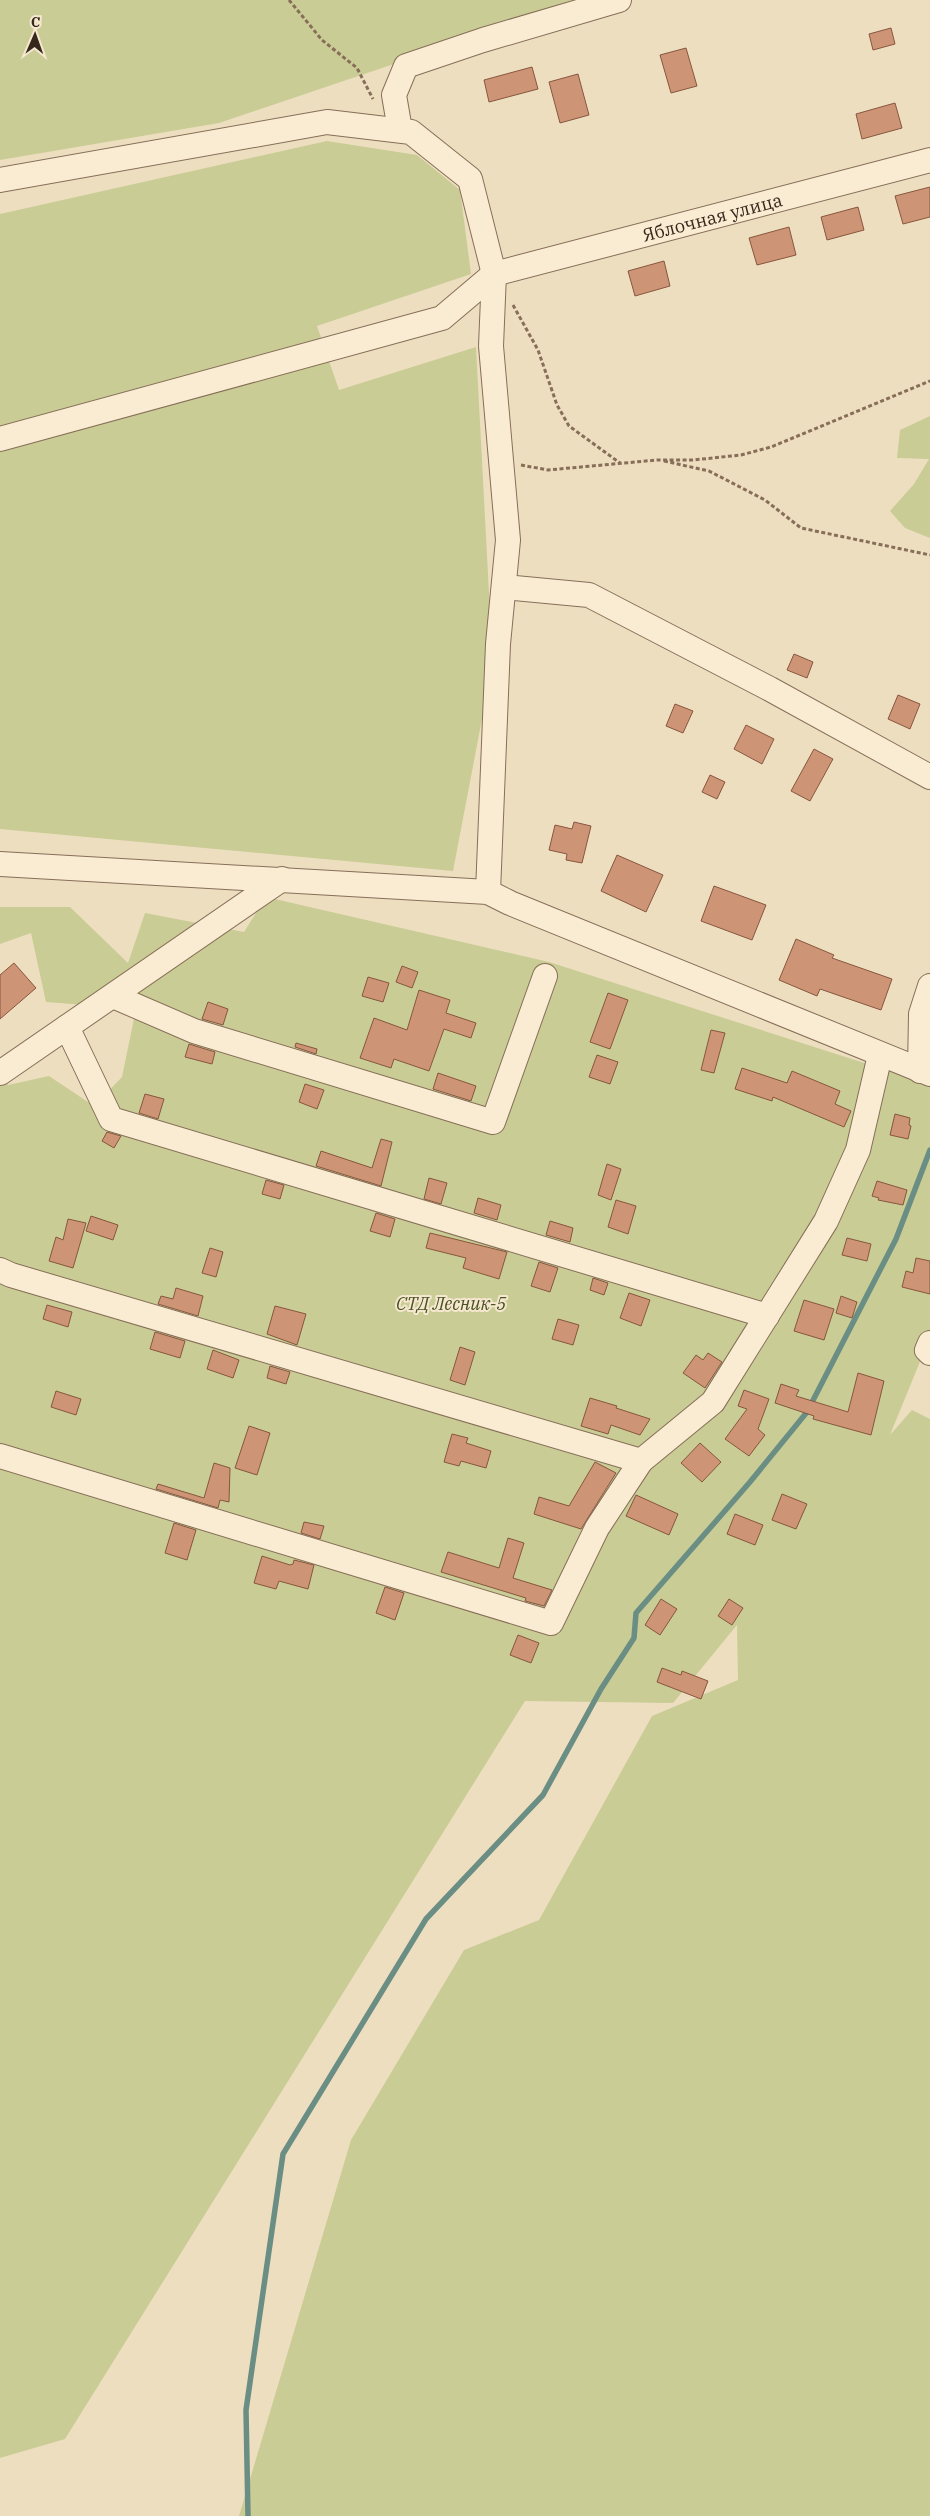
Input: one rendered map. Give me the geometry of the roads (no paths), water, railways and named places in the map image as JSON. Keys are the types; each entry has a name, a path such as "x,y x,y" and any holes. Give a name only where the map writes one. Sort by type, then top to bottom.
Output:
{"street":[{"path":"400,130 394,95 406,66 483,40 619,0"},
{"path":"0,180 327,122 411,132 470,180 494,278 491,346 502,452 508,540 498,644 488,892"},
{"name":"Яблочная улица","path":"494,278 930,160"},
{"path":"0,439 442,318 494,278"},
{"path":"504,587 589,594 770,689 930,777"},
{"path":"0,864 488,892 510,903 925,1072 921,1014 930,986"},
{"path":"0,1073 282,879"},
{"path":"113,996 194,1031 493,1122 545,976"},
{"path":"67,1027 110,1119 767,1316"},
{"path":"0,1456 551,1623 597,1528 641,1461 713,1402 826,1221 858,1150 880,1055"},
{"path":"0,1270 21,1278 641,1461"},
{"path":"930,1343 927,1350 930,1353"}],"waterway":[{"path":"248,2516 246,2410 283,2154 426,1919 543,1795 601,1689 634,1638 636,1613 750,1482 807,1412 896,1239 930,1150"}],"park label":[{"name":"СТД Лесник-5","path":"451,1303"}]}
